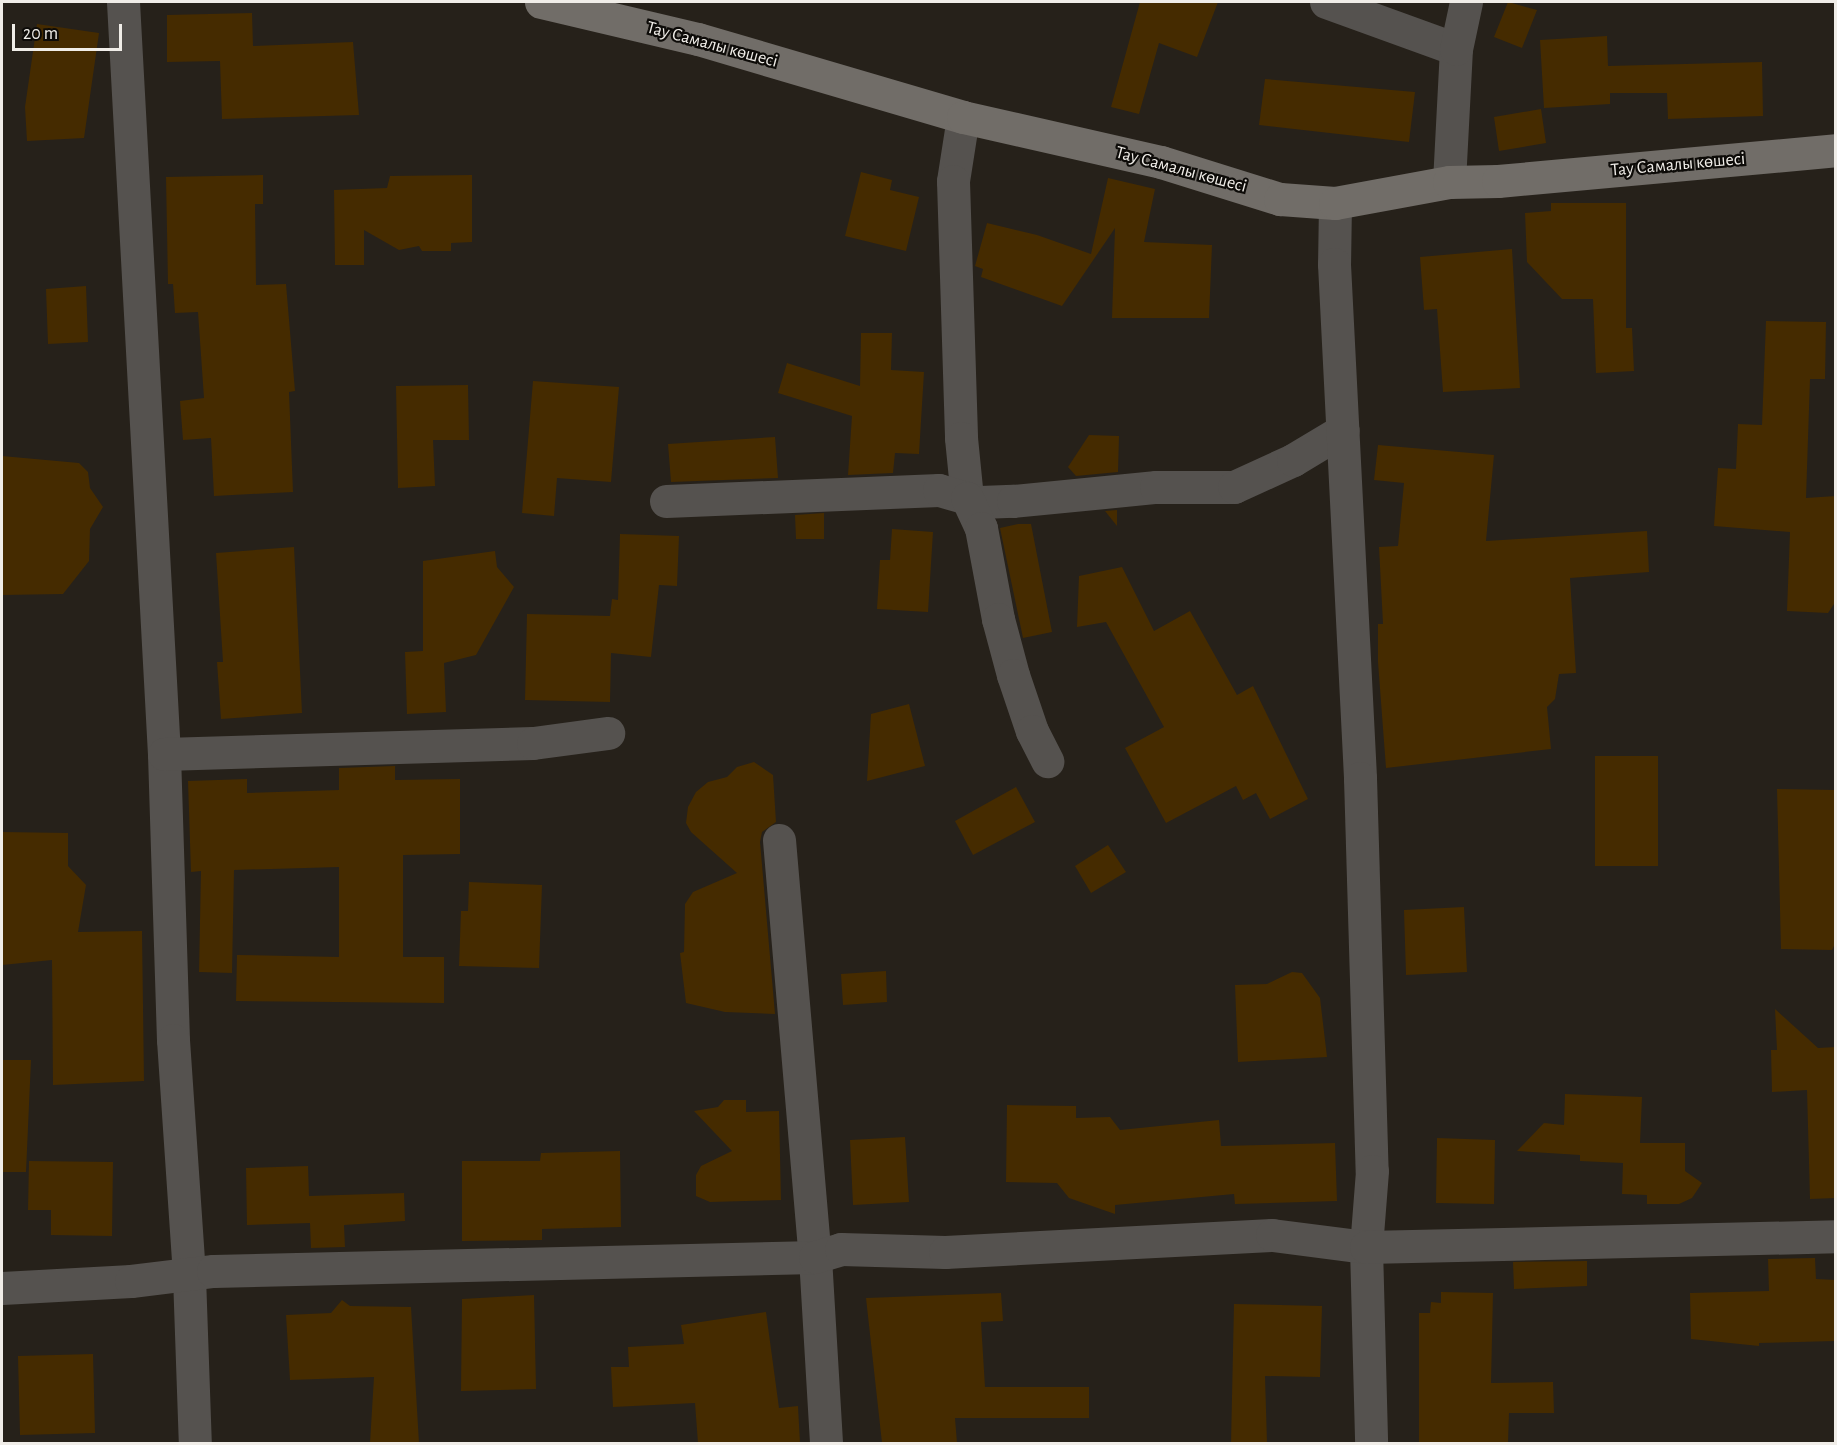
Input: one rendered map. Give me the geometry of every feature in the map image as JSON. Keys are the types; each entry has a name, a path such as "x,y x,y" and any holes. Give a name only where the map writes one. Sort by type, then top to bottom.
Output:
{"street":[{"path":"123,2 164,754 173,1040 189,1276 195,1443"},
{"name":"Тау Самалы көшесі","path":"541,2 698,39 963,117 1161,162 1280,199 1335,203 1449,182 1509,180 1836,150"},
{"path":"1326,2 1456,50"},
{"path":"1449,182 1456,50 1466,2"},
{"path":"963,117 953,181 961,438 967,498 981,528 998,619 1013,675 1032,731 1047,761"},
{"path":"1335,203 1334,264 1360,778 1372,1171 1366,1247 1371,1443"},
{"path":"666,501 939,490 980,502 1013,501 1156,487 1234,487 1293,460 1343,430"},
{"path":"164,754 533,743 608,733"},
{"path":"779,840 815,1257 826,1443"},
{"path":"2,1288 189,1276 225,1271 815,1257 842,1249 945,1252 1272,1235 1366,1247 1836,1236"}],"building":[{"path":"1140,2 1218,2 1197,57 1159,43 1139,114 1111,107"},
{"path":"1508,2 1537,10 1522,48 1494,37"},
{"path":"252,13 253,46 353,42 359,115 222,119 220,61 167,62 167,15"},
{"path":"37,24 99,33 84,138 27,141 25,107"},
{"path":"1607,36 1608,66 1762,62 1763,116 1668,119 1667,93 1610,93 1610,104 1544,108 1540,40"},
{"path":"1265,79 1415,92 1409,142 1259,125"},
{"path":"1541,109 1546,143 1499,151 1494,117"},
{"path":"861,172 892,180 890,190 919,197 906,251 845,236"},
{"path":"263,175 263,204 255,204 256,285 286,284 295,391 289,392 293,492 214,496 211,438 183,440 180,401 204,398 198,312 175,313 173,284 168,284 166,177"},
{"path":"472,175 472,242 451,243 451,251 422,251 419,246 399,250 364,230 364,265 335,265 334,190 387,188 390,176"},
{"path":"1108,178 1155,189 1144,242 1212,245 1209,318 1112,318 1115,228 1062,306 981,277 983,269 975,266 987,223 1037,235 1091,254"},
{"path":"1551,203 1626,203 1626,328 1632,328 1634,371 1596,373 1593,299 1562,299 1527,262 1525,213 1551,211"},
{"path":"1512,249 1520,388 1443,392 1437,309 1424,310 1420,257"},
{"path":"86,286 88,342 48,344 46,289"},
{"path":"1766,321 1826,322 1825,379 1810,379 1806,498 1836,496 1836,601 1828,613 1787,611 1790,532 1714,526 1718,468 1736,469 1738,424 1762,425"},
{"path":"861,333 892,333 891,370 924,372 919,454 895,453 893,473 848,475 852,416 778,393 787,363 860,386"},
{"path":"533,381 619,387 611,482 557,478 554,516 522,513"},
{"path":"468,385 469,440 433,440 435,486 398,488 396,386"},
{"path":"1089,435 1119,436 1118,472 1076,476 1068,467"},
{"path":"775,437 778,478 671,482 668,444"},
{"path":"1378,445 1494,455 1486,541 1647,531 1649,572 1570,578 1576,673 1559,674 1555,699 1547,707 1551,749 1386,768 1378,662 1378,624 1383,624 1379,547 1398,546 1404,483 1374,480"},
{"path":"2,456 79,463 88,472 90,488 103,507 90,529 89,561 63,594 2,595"},
{"path":"1117,510 1117,526 1105,511"},
{"path":"824,513 824,539 796,539 795,515"},
{"path":"1031,524 1052,632 1023,638 1000,528"},
{"path":"892,529 933,532 928,612 877,609 880,560 890,560"},
{"path":"620,534 679,536 677,586 659,585 651,657 611,653 610,702 525,700 527,614 610,616 612,599 618,600"},
{"path":"294,547 302,713 221,719 217,662 223,662 216,553"},
{"path":"495,551 497,567 514,587 476,655 444,663 446,712 407,714 405,652 423,651 423,561"},
{"path":"1122,567 1154,631 1190,611 1237,695 1253,686 1308,799 1270,819 1256,793 1243,800 1236,786 1166,823 1125,748 1164,727 1106,622 1077,627 1079,576"},
{"path":"909,704 925,766 867,781 871,714"},
{"path":"1595,756 1658,756 1658,866 1595,866"},
{"path":"754,762 773,775 776,822 762,832 760,842 775,1014 725,1012 686,1003 680,953 684,952 685,904 693,892 737,873 691,832 686,823 688,807 696,792 708,782 727,777 737,767"},
{"path":"395,766 395,780 460,779 460,854 403,855 403,957 444,957 444,1003 236,1001 237,955 339,957 339,867 234,870 232,973 199,972 201,871 191,872 188,781 247,779 247,793 339,790 339,768"},
{"path":"1016,787 1035,822 973,855 955,821"},
{"path":"1777,789 1836,790 1836,942 1832,950 1781,949"},
{"path":"2,832 68,833 68,866 86,885 78,932 142,931 144,1081 53,1085 52,960 2,965"},
{"path":"1108,845 1126,872 1091,893 1075,866"},
{"path":"469,882 542,885 539,968 459,966 461,911 468,911"},
{"path":"1464,907 1467,972 1406,975 1404,910"},
{"path":"886,971 887,1002 843,1005 841,974"},
{"path":"1292,972 1302,973 1320,998 1327,1057 1238,1062 1235,985 1267,984"},
{"path":"1775,1009 1818,1048 1836,1047 1836,1198 1810,1199 1807,1090 1772,1092 1771,1050 1777,1050"},
{"path":"2,1060 31,1060 26,1172 2,1172"},
{"path":"1565,1094 1642,1097 1640,1143 1685,1143 1685,1171 1702,1183 1692,1198 1679,1204 1647,1204 1647,1195 1622,1194 1623,1163 1580,1161 1580,1155 1517,1151 1544,1123 1564,1125"},
{"path":"724,1100 746,1100 746,1112 779,1111 781,1200 710,1202 696,1196 696,1175 701,1166 732,1151 694,1111 718,1107"},
{"path":"1007,1105 1076,1106 1076,1118 1110,1117 1120,1130 1219,1120 1221,1146 1335,1143 1337,1201 1235,1204 1234,1194 1115,1205 1115,1214 1069,1198 1057,1183 1006,1182"},
{"path":"905,1137 909,1202 853,1205 850,1140"},
{"path":"1437,1138 1495,1140 1494,1204 1436,1203"},
{"path":"620,1151 621,1227 542,1229 542,1240 462,1241 462,1161 540,1161 541,1153"},
{"path":"29,1161 113,1162 112,1236 51,1235 51,1210 28,1210"},
{"path":"308,1166 309,1196 404,1193 405,1221 344,1225 345,1247 311,1248 310,1223 247,1225 246,1168"},
{"path":"1815,1258 1816,1279 1836,1280 1836,1341 1759,1343 1759,1346 1691,1339 1690,1293 1769,1291 1768,1259"},
{"path":"1587,1261 1587,1286 1514,1289 1513,1262"},
{"path":"1441,1292 1493,1293 1491,1383 1553,1382 1554,1413 1509,1413 1508,1443 1419,1443 1419,1313 1430,1313 1431,1302 1441,1303"},
{"path":"1001,1293 1003,1321 981,1322 985,1387 1089,1387 1089,1418 955,1418 957,1443 882,1443 866,1298"},
{"path":"534,1295 536,1389 461,1391 462,1299"},
{"path":"342,1300 350,1306 411,1307 419,1443 370,1443 374,1377 290,1380 286,1315 331,1313"},
{"path":"1234,1304 1322,1306 1320,1377 1265,1376 1267,1443 1231,1443"},
{"path":"766,1312 779,1408 798,1406 800,1443 698,1443 695,1403 613,1407 611,1367 629,1367 628,1347 684,1344 681,1325"},
{"path":"93,1354 95,1433 20,1435 18,1356"}]}
